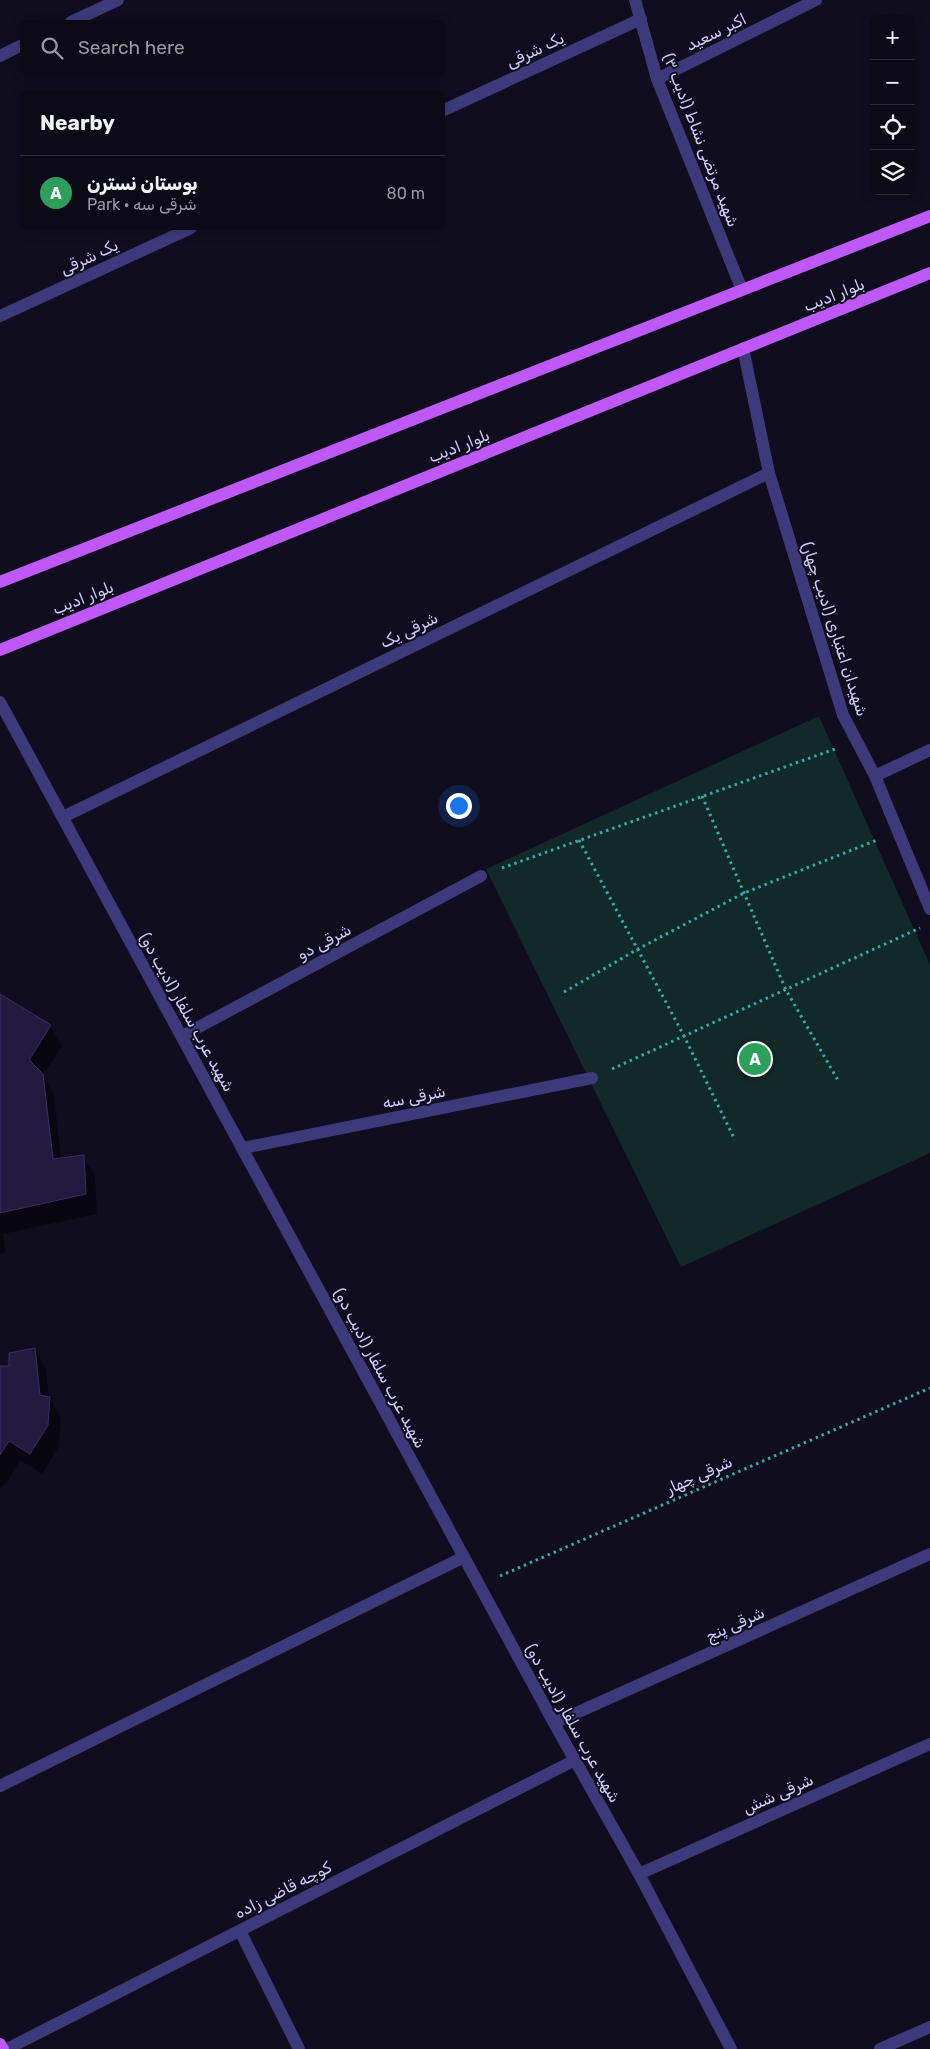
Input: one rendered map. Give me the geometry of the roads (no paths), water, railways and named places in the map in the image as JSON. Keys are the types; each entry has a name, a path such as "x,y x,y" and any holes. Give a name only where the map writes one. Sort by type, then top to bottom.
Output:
{"main road":[{"path":"0,582 930,216"},
{"name":"بلوار ادیب","path":"0,650 930,273"},
{"path":"0,2044 5,2049"}],"street":[{"path":"75,20 118,0"},
{"name":"شهید مرتضی نشاط (ادیب ۳)","path":"635,0 657,79 742,290"},
{"name":"اکبر سعید","path":"657,79 816,0"},
{"name":"یک شرقی","path":"445,110 641,19"},
{"path":"0,56 20,46"},
{"name":"یک شرقی","path":"0,316 187,230"},
{"name":"شهیدان اعتباری (ادیب چهار)","path":"743,348 769,473 843,715 876,776 930,909"},
{"name":"شرقی یک","path":"63,817 769,473"},
{"name":"شهید عرب سلفار (ادیب دو)","path":"0,702 554,1723 639,1874 731,2049"},
{"path":"876,776 930,750"},
{"name":"شرقی دو","path":"182,1036 481,876"},
{"name":"شرقی سه","path":"243,1148 592,1078"},
{"name":"شرقی پنج","path":"554,1723 930,1554"},
{"path":"0,1786 464,1557"},
{"name":"شرقی شش","path":"639,1874 930,1744"},
{"name":"کوچه قاضی زاده","path":"5,2049 575,1760"},
{"path":"240,1931 299,2049"},
{"path":"886,2048 930,2027"}],"place":[{"name":"بوستان نسترن","path":"755,1059"}]}
